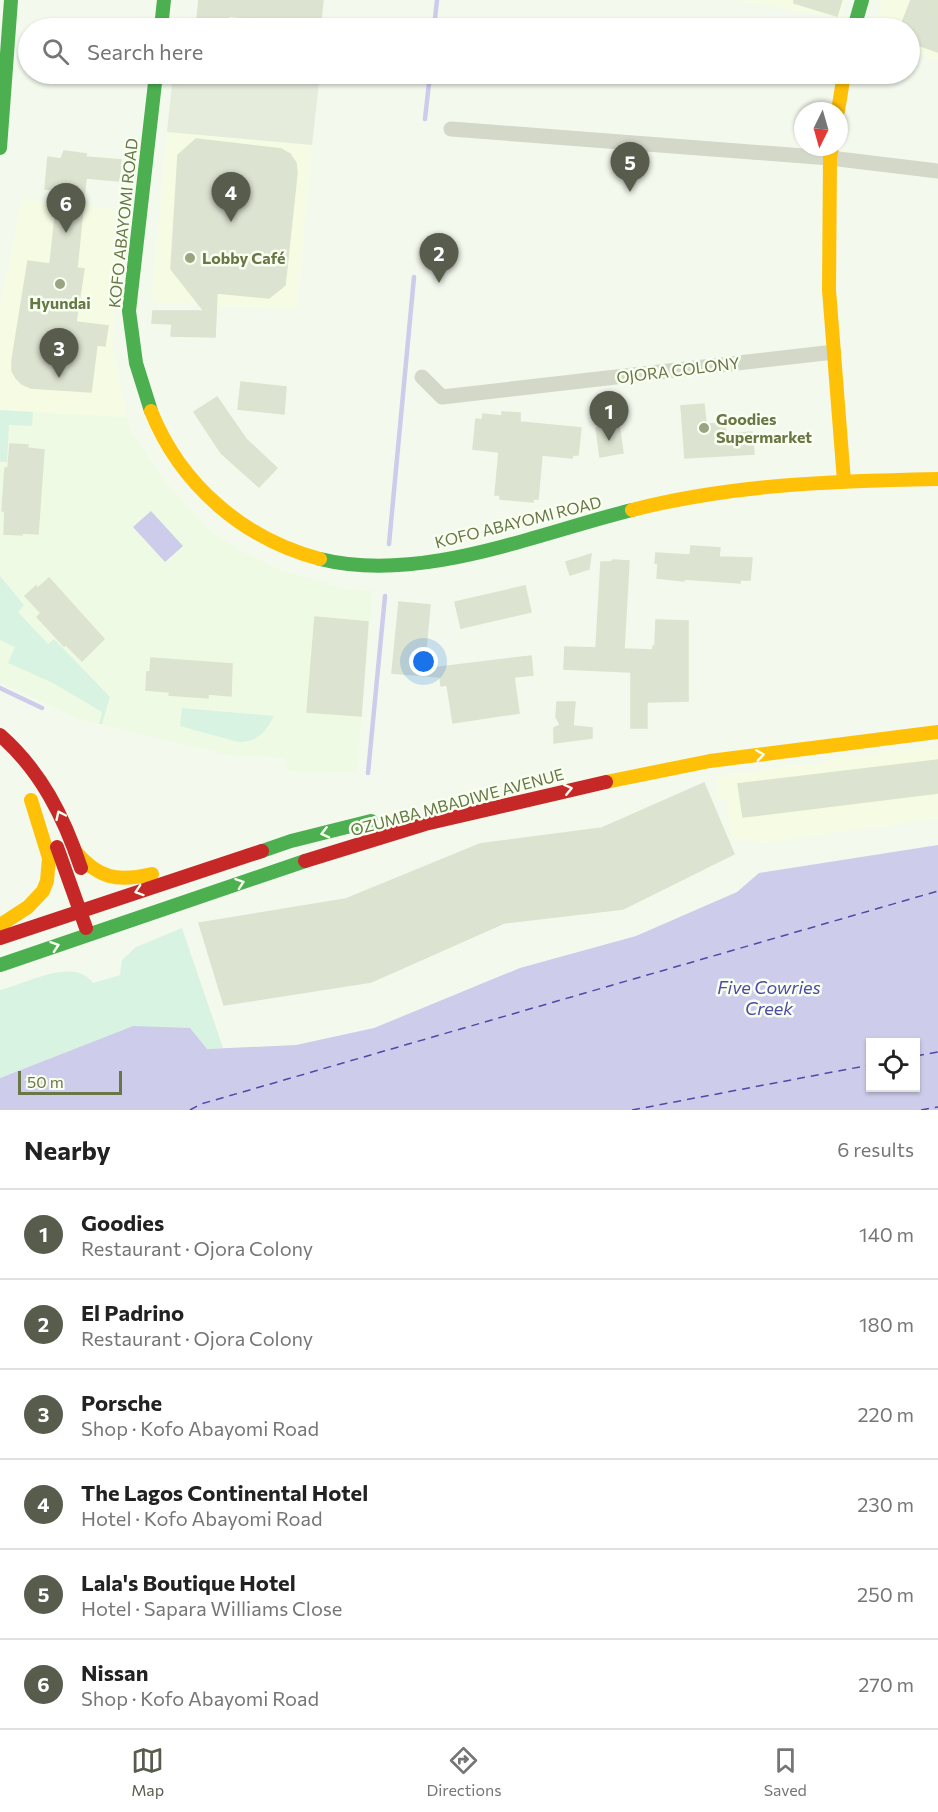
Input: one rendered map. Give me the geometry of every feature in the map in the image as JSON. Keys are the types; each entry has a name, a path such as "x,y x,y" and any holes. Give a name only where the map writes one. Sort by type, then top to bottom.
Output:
{"main road":[{"path":"0,148 11,0"},
{"path":"162,18 164,0"},
{"path":"857,18 862,0"},
{"name":"KOFO ABAYOMI ROAD","path":"155,84 131,292 131,338 145,395 156,425 190,480 226,513 250,530 275,543 338,563 380,567 469,555 655,503 697,495 795,483 938,479"},
{"path":"839,102 842,84"},
{"path":"831,156 830,290 844,481"},
{"name":"OZUMBA MBADIWE AVENUE","path":"0,965 319,856 425,824 570,789 711,761 938,732"},
{"path":"0,735 29,764 47,787 75,850 85,881"},
{"path":"0,925 15,918 32,905 48,880 49,858 28,795 45,816 88,905 94,932"},
{"name":"OZUMBA MBADIWE AVENUE","path":"0,938 88,905 291,841 381,818"},
{"path":"75,850 86,864 100,875 127,879 211,856 291,841"}],"street":[{"path":"451,129 794,150"},
{"path":"848,155 938,171"},
{"name":"OJORA COLONY","path":"422,377 442,397 834,352"}],"shaded area":[{"path":"735,0 846,0 841,18"},
{"path":"882,0 938,0 938,60 920,54 920,18 877,18"},
{"path":"172,84 319,84 312,145 167,132"},
{"path":"167,132 312,145 297,309 151,302"},
{"path":"22,199 118,209 113,256 117,259 113,346 126,417 0,410 0,309"},
{"path":"0,410 126,417 133,434 162,478 210,530 242,552 281,570 345,589 373,591 357,772 287,771 285,758 229,755 78,719 0,682"},
{"path":"0,410 33,412 32,426 9,425 7,462 0,462"},
{"path":"0,576 24,605 18,612 48,644 54,639 110,697 102,724 99,724 102,712 53,683 8,663 15,647 0,640"},
{"path":"182,708 274,716 260,735 250,741 238,742 180,726"},
{"path":"933,744 938,746 938,818 766,842 731,838 727,800 717,799 717,776 748,772 751,774 754,770 758,773 761,768 765,771 767,768 771,770 780,766 785,768 787,764 792,768 795,763 800,766 803,762 807,765 848,755 852,758 856,754 860,757 863,753 868,757 871,752 876,756 879,751 890,750 895,753 898,748 904,752 907,747 913,751 917,746 922,749 926,745 930,748"},
{"path":"182,928 223,1048 206,1049 133,1026 0,1078 0,990 62,972 85,975 93,983 120,975 122,960 136,947"}],"water":[{"path":"151,511 183,546 165,562 133,527"},
{"name":"Five Cowries Creek","path":"938,845 938,1110 0,1110 0,1078 133,1026 190,1028 207,1049 296,1045 374,1028 520,968 636,936 737,892 759,873"}],"building":[{"path":"199,0 323,0 321,18 229,16 229,18 197,18"},
{"path":"794,0 842,0 837,16 794,3"},
{"path":"911,0 938,0 938,52 920,46 920,18 904,18"},
{"path":"196,139 281,149 290,154 296,163 297,173 285,285 269,298 217,293 215,337 171,336 172,324 152,323 153,311 204,311 171,269 178,155"},
{"path":"64,151 86,154 86,157 121,160 119,181 86,178 77,268 84,269 76,322 108,326 105,346 97,345 91,392 31,388 22,384 12,371 28,261 50,264 58,190 45,189 48,157 61,159"},
{"path":"241,382 286,387 284,414 238,409"},
{"path":"217,397 246,439 277,468 259,487 221,453 194,412"},
{"name":"Goodies Supermarket","path":"704,404 706,424 725,423 726,434 752,432 754,454 685,458 681,406"},
{"path":"502,412 520,413 520,422 581,428 578,455 573,455 572,458 542,455 538,499 533,499 533,502 500,499 500,495 495,495 499,452 473,449 476,419 482,420 483,414 502,416"},
{"path":"619,425 623,453 600,457 596,428"},
{"path":"10,444 28,445 27,448 44,450 38,534 4,534 5,511 2,511 5,468 8,468"},
{"path":"691,546 720,548 719,557 752,558 750,580 740,580 740,583 657,578 656,553 690,555"},
{"path":"591,554 589,569 570,575 566,562"},
{"path":"629,561 624,649 653,650 656,620 688,621 688,701 647,702 647,728 631,728 631,672 564,669 565,647 596,648 601,562"},
{"path":"49,578 104,639 82,661 66,645 64,646 37,617 41,613 25,596"},
{"path":"525,586 531,612 461,628 455,602"},
{"path":"399,602 430,605 424,669 531,656 533,675 514,677 519,713 453,723 447,685 441,686 440,677 392,673"},
{"path":"315,617 368,622 361,716 307,712"},
{"path":"151,658 232,664 231,696 208,694 208,698 169,695 170,692 146,690"},
{"path":"557,702 575,702 573,726 592,728 592,738 554,743 554,728 560,725 556,717"},
{"path":"938,760 938,793 743,817 738,784"},
{"path":"704,783 734,854 623,909 504,923 371,982 224,1005 199,923 346,899 480,844 602,828"}],"waterway":[{"path":"435,18 437,0"},
{"path":"425,119 429,84"},
{"path":"389,544 414,277"},
{"path":"368,773 385,596"},
{"path":"0,688 42,708"}],"ferry route":[{"path":"190,1110 201,1104 938,891"},
{"path":"920,1055 938,1052"},
{"path":"632,1110 866,1066"},
{"path":"921,1110 938,1107"}],"traffic: fast":[{"path":"0,148 11,0"},
{"path":"162,18 164,0"},
{"path":"857,18 862,0"},
{"path":"151,411 136,363 129,311 155,84"},
{"path":"320,559 358,565 397,565 437,561 517,543 632,510"},
{"path":"262,851 291,841 371,821"},
{"path":"0,965 305,861"}],"traffic: slow":[{"path":"839,102 842,84"},
{"path":"830,156 829,290 844,481"},
{"path":"151,411 163,437 179,462 197,485 218,505 240,523 265,538 320,559"},
{"path":"632,510 670,501 746,489 861,481 938,479"},
{"path":"606,782 710,761 938,732"},
{"path":"0,925 28,907 43,891 47,881 49,858 31,800"},
{"path":"75,851 92,868 109,876 129,878 152,874"}],"traffic: jam":[{"path":"0,735 28,764 50,796 81,868"},
{"path":"305,861 425,824 606,782"},
{"path":"57,847 86,928"},
{"path":"0,938 262,851"}],"place":[{"name":"Lala's Boutique Hotel","path":"630,192"},
{"name":"The Lagos Continental Hotel","path":"231,222"},
{"name":"Nissan","path":"66,233"},
{"name":"Lobby Café","path":"190,258"},
{"name":"El Padrino","path":"439,283"},
{"name":"Hyundai","path":"60,284"},
{"name":"Porsche","path":"59,378"},
{"name":"Goodies Supermarket","path":"704,428"},
{"name":"Goodies","path":"609,441"}]}
